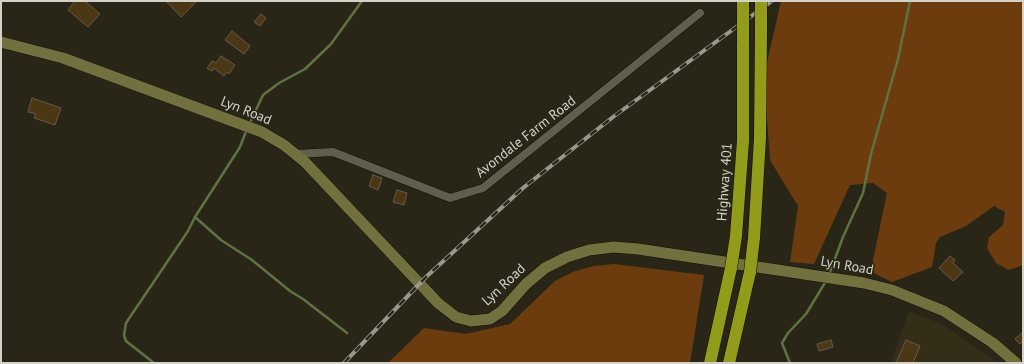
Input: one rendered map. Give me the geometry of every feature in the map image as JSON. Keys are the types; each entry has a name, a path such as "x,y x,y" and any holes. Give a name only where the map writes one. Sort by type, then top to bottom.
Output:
{"highway":[{"name":"Highway 401","path":"710,363 731,268 736,236 743,141 743,1"},
{"path":"729,363 750,272 754,238 760,138 761,1"}],"main road":[{"name":"Lyn Road","path":"1,42 62,58 262,132 284,145 296,154 438,303 456,317 471,321 490,319 502,311 526,284 545,268 567,257 589,250 614,247 638,249 864,283 892,290 944,311 993,344 1016,363"}],"street":[{"name":"Avondale Farm Road","path":"296,154 333,152 450,198 483,188 700,13"}],"shaded area":[{"path":"781,1 1023,1 1023,265 1009,270 996,263 987,248 989,237 1003,225 1005,212 994,206 966,226 940,237 936,243 932,267 892,282 874,273 873,260 887,193 873,183 850,185 814,264 790,262 798,206 770,160 764,76"},
{"path":"614,264 704,275 690,363 388,363 424,328 466,334 510,324 555,281 573,272 593,266"},
{"path":"909,311 944,325 998,363 891,363"}],"building":[{"path":"75,1 85,1 100,14 88,27 68,10"},
{"path":"166,1 197,1 181,17"},
{"path":"261,14 266,18 260,26 254,22"},
{"path":"232,31 250,46 244,54 225,40"},
{"path":"221,56 235,65 229,74 227,72 224,76 214,68 212,71 207,68 212,61 216,63"},
{"path":"32,98 61,108 55,125 34,118 36,114 28,112"},
{"path":"373,175 382,178 378,190 369,186"},
{"path":"397,190 407,193 404,205 393,202"},
{"path":"950,256 955,260 953,263 963,272 953,281 939,268"},
{"path":"1023,332 1023,341 1020,344 1015,339"},
{"path":"831,340 833,347 819,351 817,344"},
{"path":"906,340 920,346 913,363 896,363"}],"waterway":[{"path":"249,125 263,95 279,83 305,69 331,44 362,1"},
{"path":"829,275 843,237 863,193 871,154 898,59 910,1"},
{"path":"154,363 126,341 124,335 126,323 188,231 195,217 240,147 247,129"},
{"path":"195,217 221,240 252,260 290,291 303,299 347,333"},
{"path":"790,363 782,343 788,333 806,314 826,281"}],"railway":[{"path":"344,363 426,277 523,188 613,117 772,1"}]}
